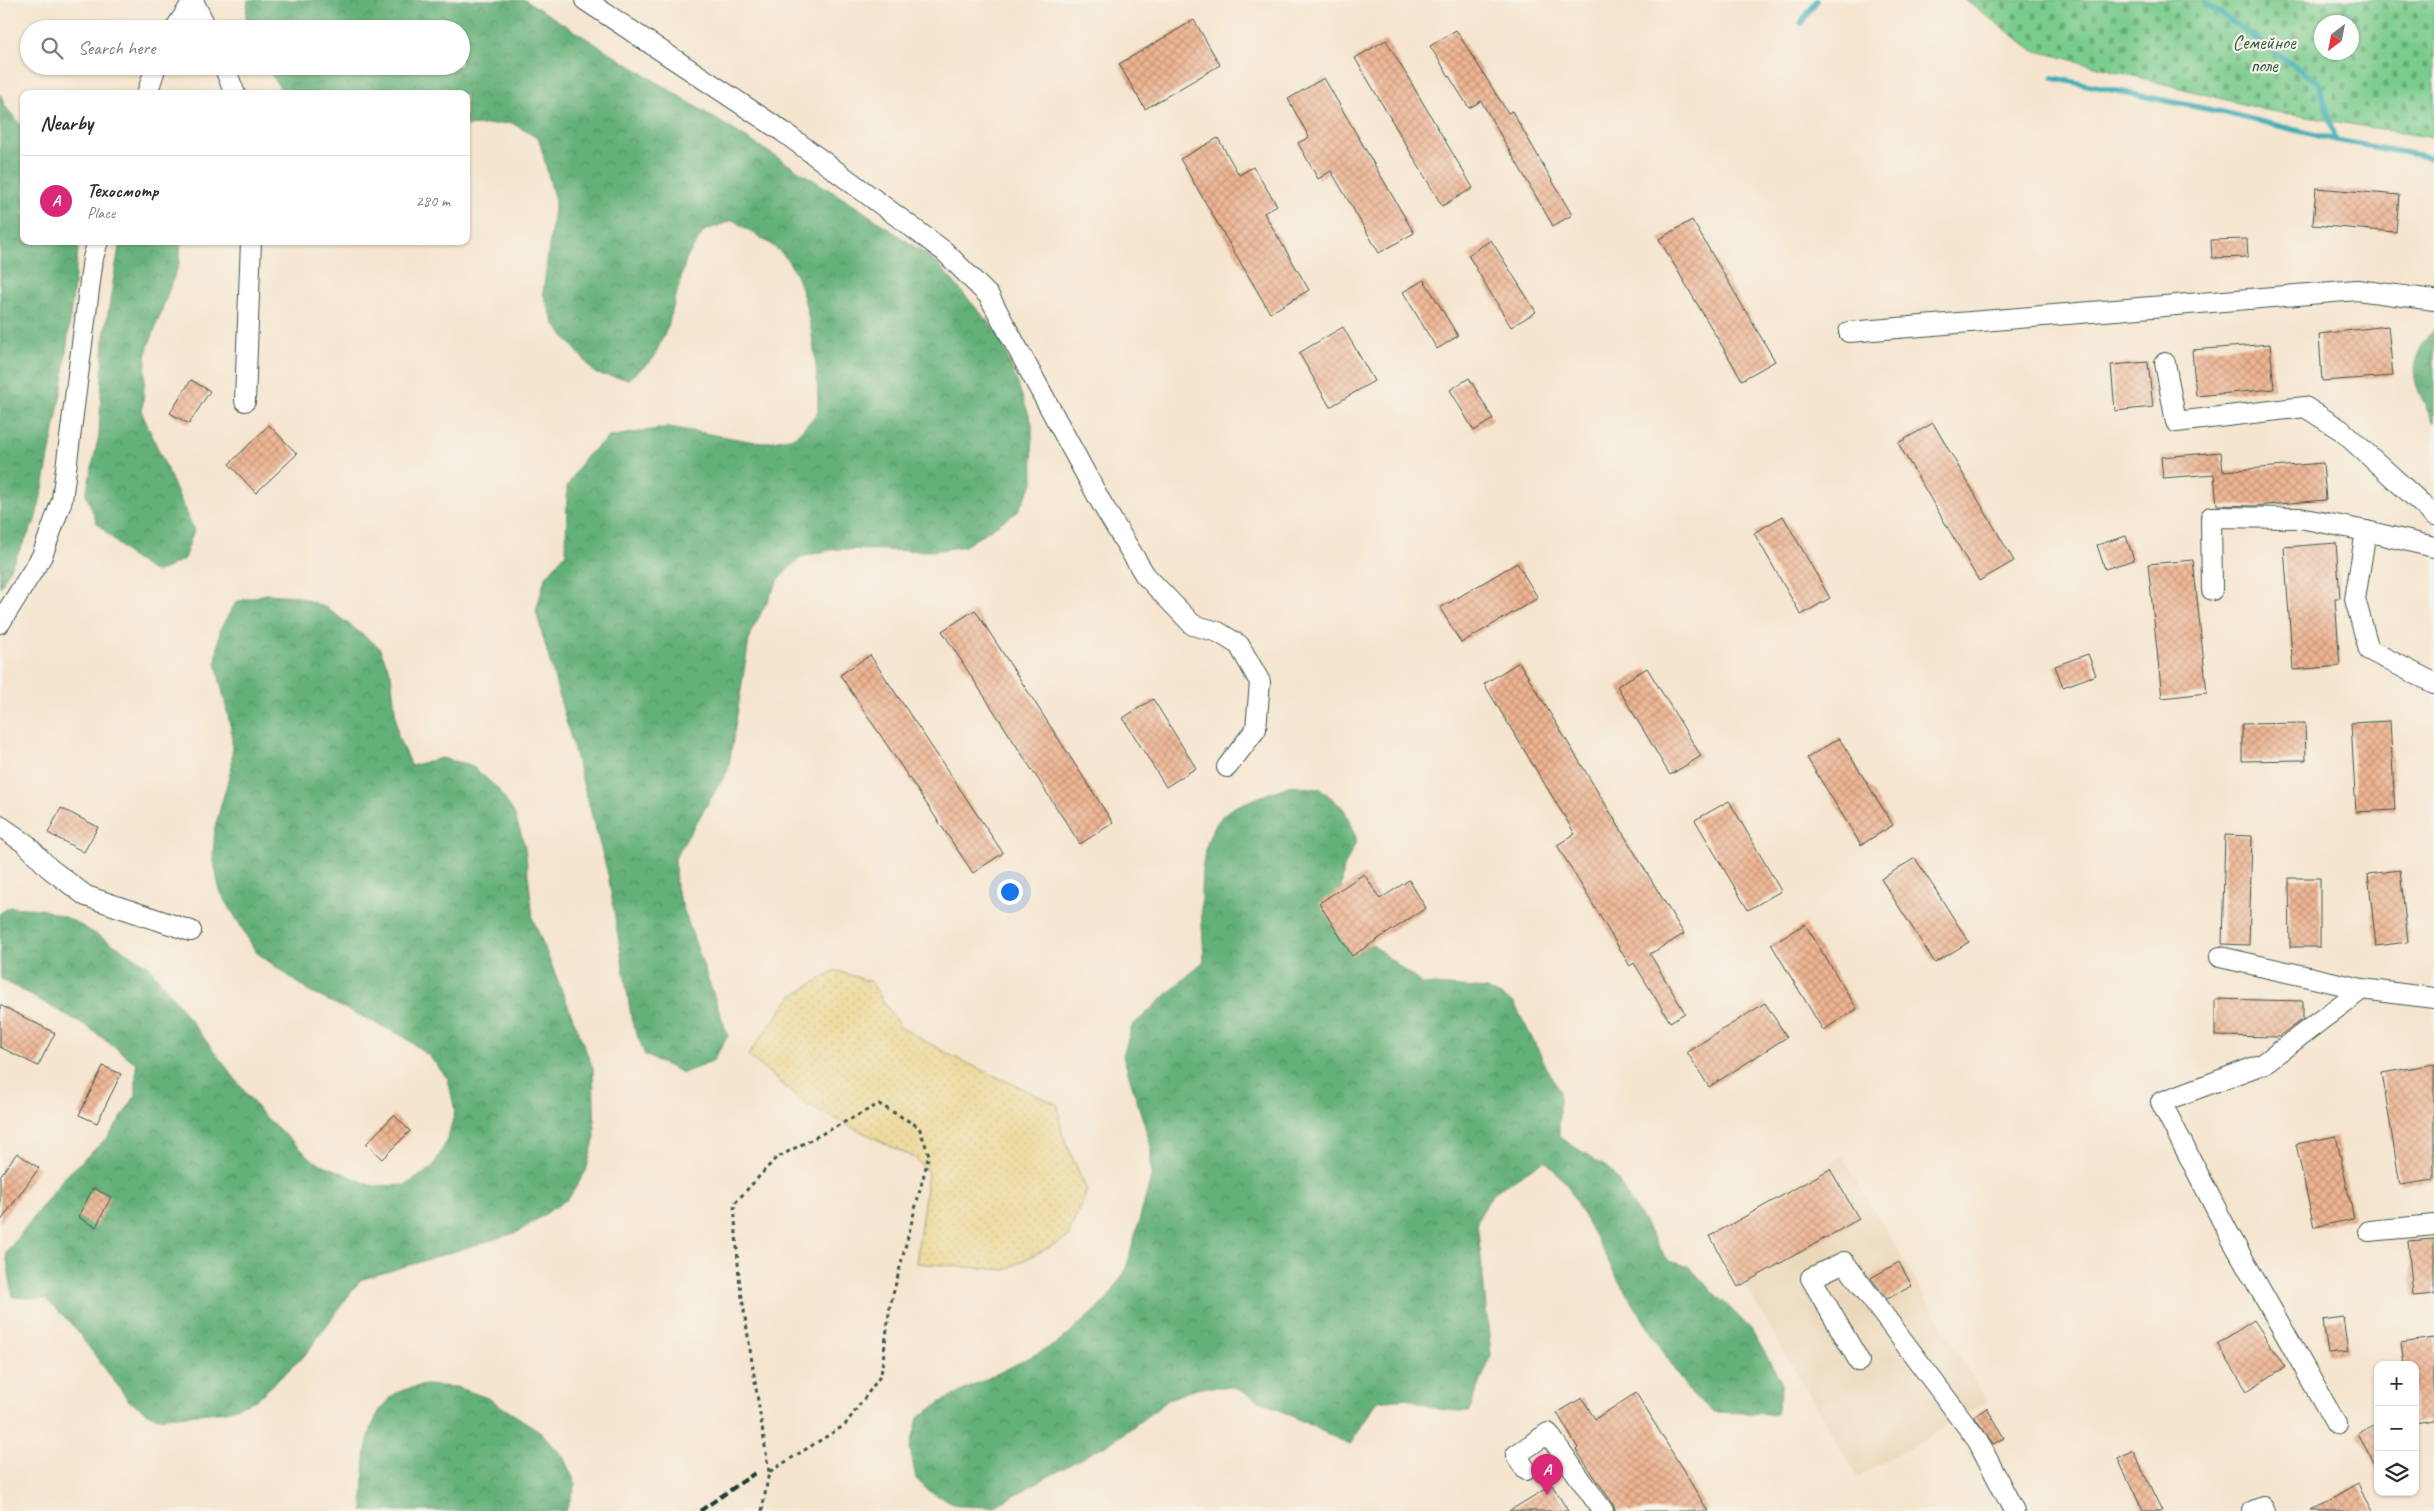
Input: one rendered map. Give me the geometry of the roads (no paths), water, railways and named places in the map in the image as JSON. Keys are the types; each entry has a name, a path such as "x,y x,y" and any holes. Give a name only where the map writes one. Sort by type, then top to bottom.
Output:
{"street":[{"path":"182,20 194,0"},
{"path":"194,0 203,20"},
{"path":"585,0 782,131 944,251 989,296 1102,504 1145,575 1193,625 1218,632 1239,645 1260,682 1256,729 1227,767"},
{"path":"148,90 153,75"},
{"path":"228,75 233,90"},
{"path":"0,623 42,556 62,500 93,258 97,245"},
{"path":"245,401 251,245"},
{"path":"1849,332 2357,290 2434,300"},
{"path":"2165,363 2176,422 2305,408 2341,430 2434,515"},
{"path":"2212,590 2211,517 2300,518 2434,547"},
{"path":"2366,531 2355,599 2369,650 2434,683"},
{"path":"0,826 26,844 49,868 86,896 191,931"},
{"path":"2220,956 2362,989 2434,998"},
{"path":"2336,1424 2230,1236 2162,1102 2263,1064 2362,989"},
{"path":"2370,1231 2434,1225"},
{"path":"1859,1361 1811,1278 1844,1262 1978,1441 2014,1511"},
{"path":"1526,1470 1516,1455 1548,1433 1603,1511"},
{"path":"2254,1511 2263,1507 2265,1511"}],"waterway":[{"path":"1801,23 1817,0"},
{"path":"2204,0 2319,83 2336,140"},
{"path":"2053,78 2222,112 2336,140 2434,158"}],"railway":[{"path":"700,1511 755,1473"}],"place":[{"name":"Техосмотр","path":"1547,1495"}],"park label":[{"name":"Семейное поле","path":"2264,54"}]}
